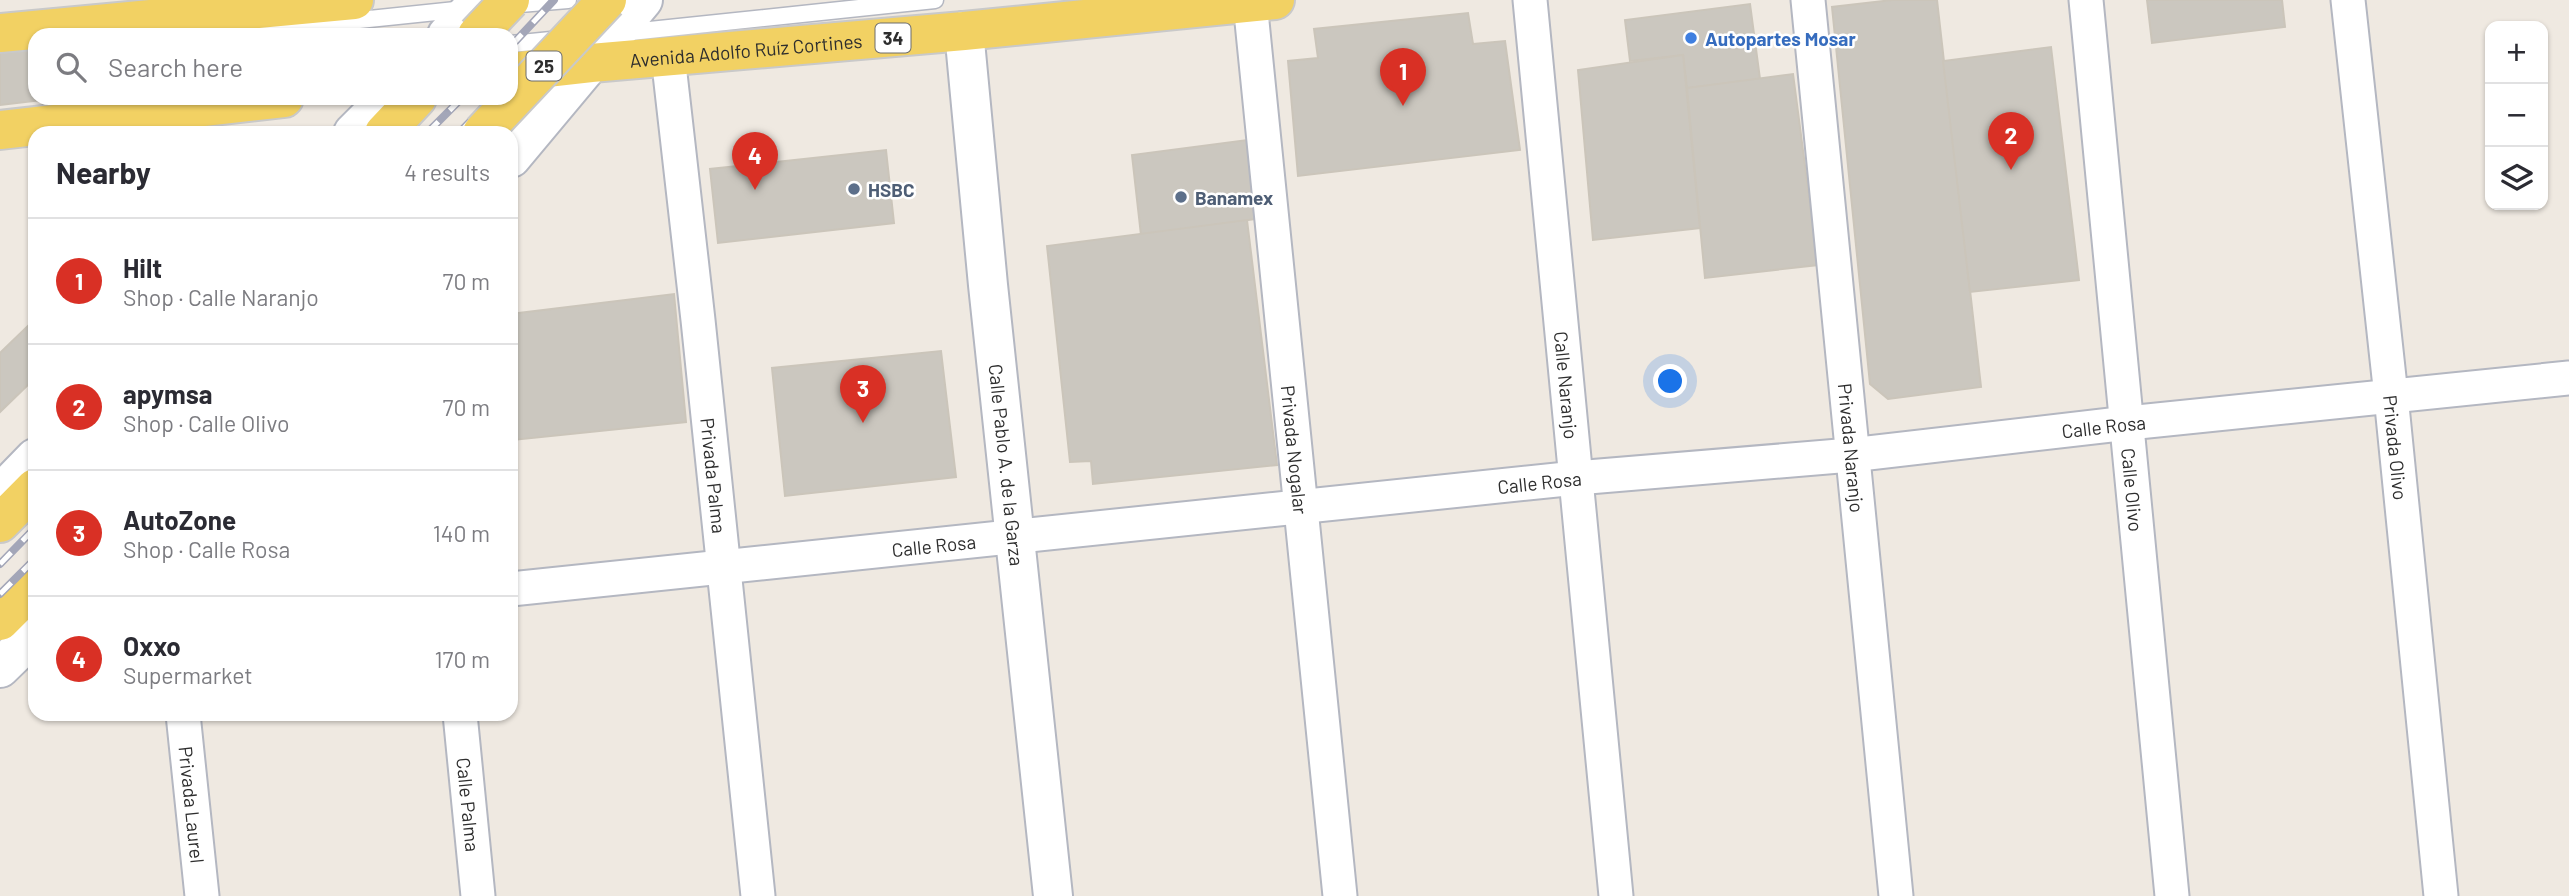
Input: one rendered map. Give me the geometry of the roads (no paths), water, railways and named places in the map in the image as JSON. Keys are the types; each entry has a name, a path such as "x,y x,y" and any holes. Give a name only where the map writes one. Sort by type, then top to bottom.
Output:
{"main road":[{"path":"59,28 354,0"},
{"path":"477,14 510,0"},
{"name":"Avenida Adolfo Ruíz Cortines","path":"518,69 604,32 668,56 964,31 1262,1"},
{"path":"0,33 28,31"},
{"name":"25","path":"518,103 604,32"},
{"path":"85,126 127,124 242,105"},
{"path":"391,126 411,105"},
{"name":"25","path":"490,126 516,105"},
{"path":"0,130 28,129"},
{"path":"0,523 28,495"}],"street":[{"path":"518,149 604,32 643,0"},
{"name":"Calle Naranjo","path":"1530,0 1616,896"},
{"name":"Privada Naranjo","path":"1808,0 1896,896"},
{"name":"Calle Olivo","path":"2086,0 2172,896"},
{"name":"Privada Olivo","path":"2348,0 2441,896"},
{"name":"Privada Nogalar","path":"1262,1 1301,508 1340,896"},
{"path":"457,28 477,14"},
{"name":"Calle Pablo A. de la Garza","path":"964,31 1053,896"},
{"name":"Privada Palma","path":"668,56 758,896"},
{"path":"360,126 381,105"},
{"name":"Calle Rosa","path":"518,588 1576,478 1851,455 2128,422 2569,377"},
{"path":"0,494 28,465"},
{"path":"0,668 26,631"},
{"name":"Privada Laurel","path":"184,721 202,896"},
{"name":"Calle Palma","path":"461,721 478,896"}],"lane":[{"path":"202,16 477,14 568,0"},
{"path":"518,43 604,32 935,0"}],"railway":[{"path":"518,39 554,0"},
{"path":"518,72 586,0"},
{"path":"434,126 455,105"},
{"path":"466,126 486,105"},
{"path":"0,564 28,535"},
{"path":"0,594 28,566"}],"place":[{"name":"Autopartes Mosar","path":"1691,38"},
{"name":"Hilt","path":"1403,106"},
{"name":"apymsa","path":"2011,170"},
{"name":"HSBC","path":"854,189"},
{"name":"Oxxo","path":"755,190"},
{"name":"Banamex","path":"1181,197"},
{"name":"AutoZone","path":"863,423"}]}
